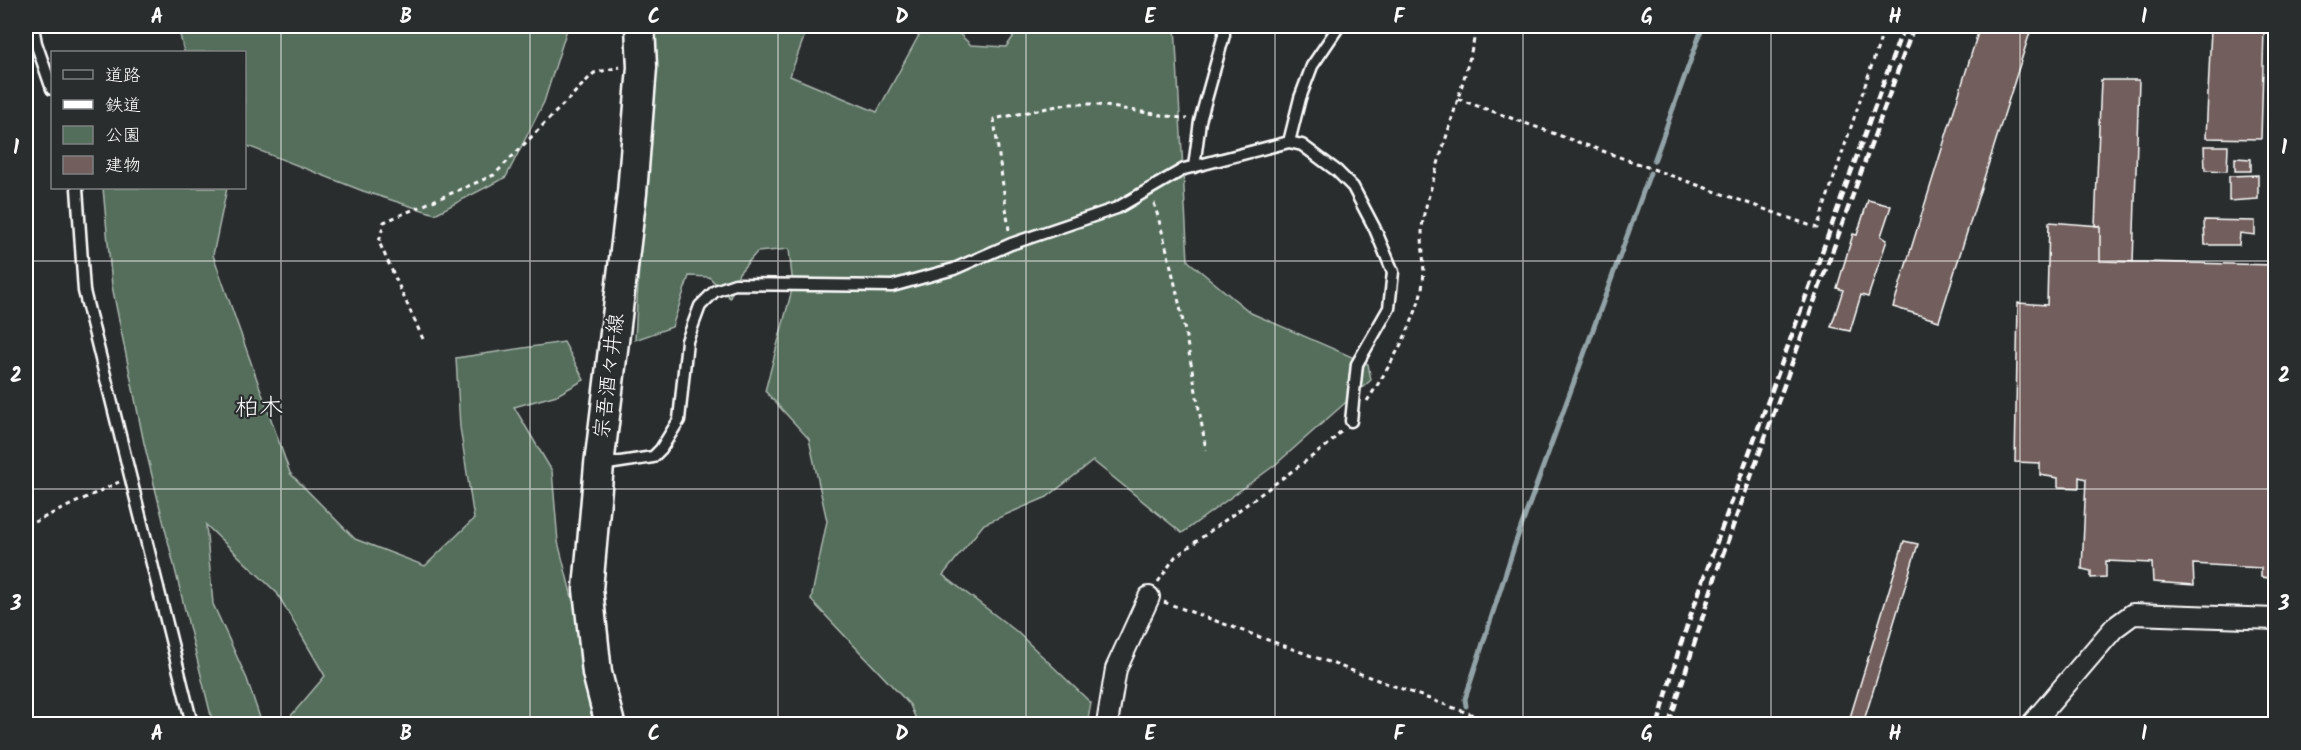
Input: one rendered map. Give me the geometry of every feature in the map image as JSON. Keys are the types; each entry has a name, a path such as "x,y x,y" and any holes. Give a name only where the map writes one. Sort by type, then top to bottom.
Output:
{"main road":[{"name":"宗吾酒々井線","path":"610,724 597,673 588,588 599,465 632,193 642,61 640,26"}],"street":[{"path":"1107,724 1116,669 1149,597"},
{"path":"2032,724 2114,628 2133,615 2276,619"}],"lane":[{"path":"33,26 36,43 51,86"},
{"path":"1194,167 1200,121 1224,35 1224,26"},
{"path":"1289,142 1300,98 1312,66 1340,26"},
{"path":"599,465 653,456 661,449 679,420 690,332 700,306 715,291 735,284 892,286 954,269 1011,244 1117,208 1149,188 1194,167 1289,142 1302,145 1337,171 1353,187 1375,229 1393,272 1389,308 1357,364 1351,420"},
{"path":"77,189 84,291 132,477 174,663 192,724"}],"path":[{"path":"1477,26 1424,212 1420,241 1423,281 1417,307 1383,377 1361,412 1329,444 1175,557 1149,597 1498,724"},
{"path":"1458,99 1817,228 1885,26"},
{"path":"423,339 379,242 384,222 494,175 594,73 642,61"},
{"path":"1011,244 994,119 1066,104 1092,104 1200,121"},
{"path":"1149,188 1167,245 1206,450"},
{"path":"26,526 132,477"}],"green space":[{"path":"178,26 568,26 544,102 506,177 435,214 363,191 246,145 246,51 184,51"},
{"path":"656,26 808,26 790,76 877,112 924,26 951,26 971,45 1006,47 1021,26 1175,26 1188,261 1251,313 1368,364 1371,380 1275,465 1182,533 1093,461 1047,497 984,524 943,575 1016,631 1091,703 1087,724 918,724 910,705 811,600 827,521 809,439 765,391 793,286 789,249 757,252 739,273 730,298 709,277 689,276 672,327 635,340 646,132"},
{"path":"103,189 227,189 213,255 290,473 355,539 425,566 474,519 460,427 456,358 564,342 584,380 557,395 514,407 552,471 558,542 604,724 284,724 325,676 277,593 206,525 213,604 247,679 262,724 213,724 144,443 112,286"}],"building":[{"path":"1980,26 2032,26 1939,321 1893,307"},
{"path":"2211,28 2264,29 2261,139 2206,138"},
{"path":"2101,80 2139,80 2133,262 2100,261 2100,226 2095,226"},
{"path":"2204,146 2228,146 2227,171 2205,170"},
{"path":"2235,158 2251,159 2251,171 2235,171"},
{"path":"2258,175 2258,199 2229,201 2229,176"},
{"path":"2276,190 2276,264 2273,264"},
{"path":"1868,200 1891,206 1881,236 1887,240 1868,297 1861,295 1850,331 1831,327 1843,290 1837,288 1853,234 1857,235"},
{"path":"2204,220 2255,221 2255,235 2240,233 2239,245 2205,245"},
{"path":"2049,222 2100,226 2100,261 2276,265 2276,579 2261,577 2261,568 2193,564 2194,585 2153,582 2152,563 2106,561 2106,577 2091,578 2091,571 2082,569 2086,479 2079,477 2079,488 2058,487 2058,478 2040,475 2040,463 2015,462 2018,303 2047,305"},
{"path":"1904,541 1918,544 1863,724 1848,724"}],"waterway":[{"path":"1654,161 1703,26"},
{"path":"1466,706 1465,699 1516,541 1650,173"}],"railway":[{"path":"1658,724 1679,649 1711,558 1904,26"},
{"path":"1669,724 1720,562 1914,26"}],"district":[{"name":"柏木","path":"259,408"}]}
